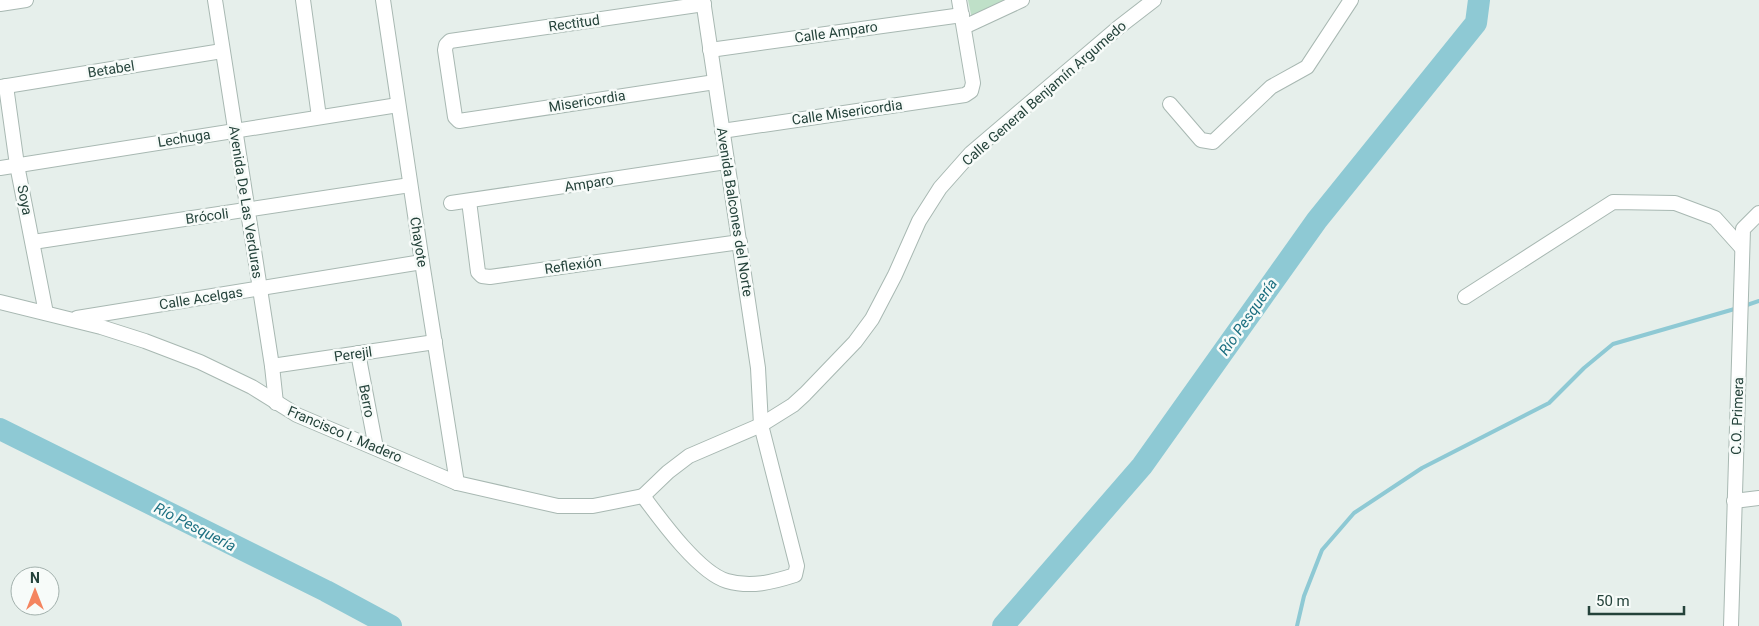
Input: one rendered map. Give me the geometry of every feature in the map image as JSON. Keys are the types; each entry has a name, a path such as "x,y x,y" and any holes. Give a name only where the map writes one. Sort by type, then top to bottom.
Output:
{"street":[{"path":"0,4 26,0"},
{"name":"Avenida De Las Verduras","path":"215,0 272,366 276,404"},
{"path":"303,0 319,117"},
{"name":"Chayote","path":"383,0 457,483"},
{"path":"959,0 963,21"},
{"name":"Calle Amparo","path":"710,50 963,21 1022,0"},
{"name":"Calle General Benjamín Argumedo","path":"643,496 668,472 689,456 761,424 793,405 855,342 872,319 929,204 940,188 966,159 1119,27 1154,0"},
{"path":"1170,104 1201,140 1213,142 1271,87 1307,67 1352,0"},
{"name":"Avenida Balcones del Norte","path":"643,496 674,536 704,568 726,581 768,584 795,575 797,566 761,424 758,368 740,242 726,162 704,2"},
{"name":"Rectitud","path":"459,121 455,117 446,45 450,42 704,2"},
{"name":"Calle Misericordia","path":"722,130 965,96 971,92 972,83 963,21"},
{"name":"Betabel","path":"3,86 222,51"},
{"name":"Misericordia","path":"459,121 715,82"},
{"name":"Soya","path":"3,86 46,313"},
{"name":"Lechuga","path":"0,168 398,105"},
{"name":"Amparo","path":"451,203 726,162"},
{"name":"Brócoli","path":"33,242 410,185"},
{"name":"Reflexión","path":"469,201 478,272 482,276 490,277 740,242"},
{"path":"1465,298 1613,202 1676,203 1715,218 1741,247"},
{"name":"C.O. Primera","path":"1731,626 1741,317 1741,247 1743,229 1759,213"},
{"name":"Calle Acelgas","path":"70,320 422,262"},
{"name":"Francisco I. Madero","path":"0,302 100,327 136,338 200,362 252,387 276,404 314,424 457,483 558,506 593,506 643,496"},
{"name":"Perejil","path":"272,366 435,342"},
{"name":"Berro","path":"358,353 376,448"},
{"path":"1734,501 1759,498"}],"green space":[{"path":"968,0 1013,0 972,19"}],"waterway":[{"name":"Río Pesquería","path":"1003,626 1142,466 1317,220 1476,23 1479,0"},
{"path":"1744,306 1759,301"},
{"path":"1297,626 1304,596 1322,550 1354,513 1422,468 1549,403 1584,368 1613,344 1738,308"},
{"name":"Río Pesquería","path":"0,429 326,591 391,626"}]}
